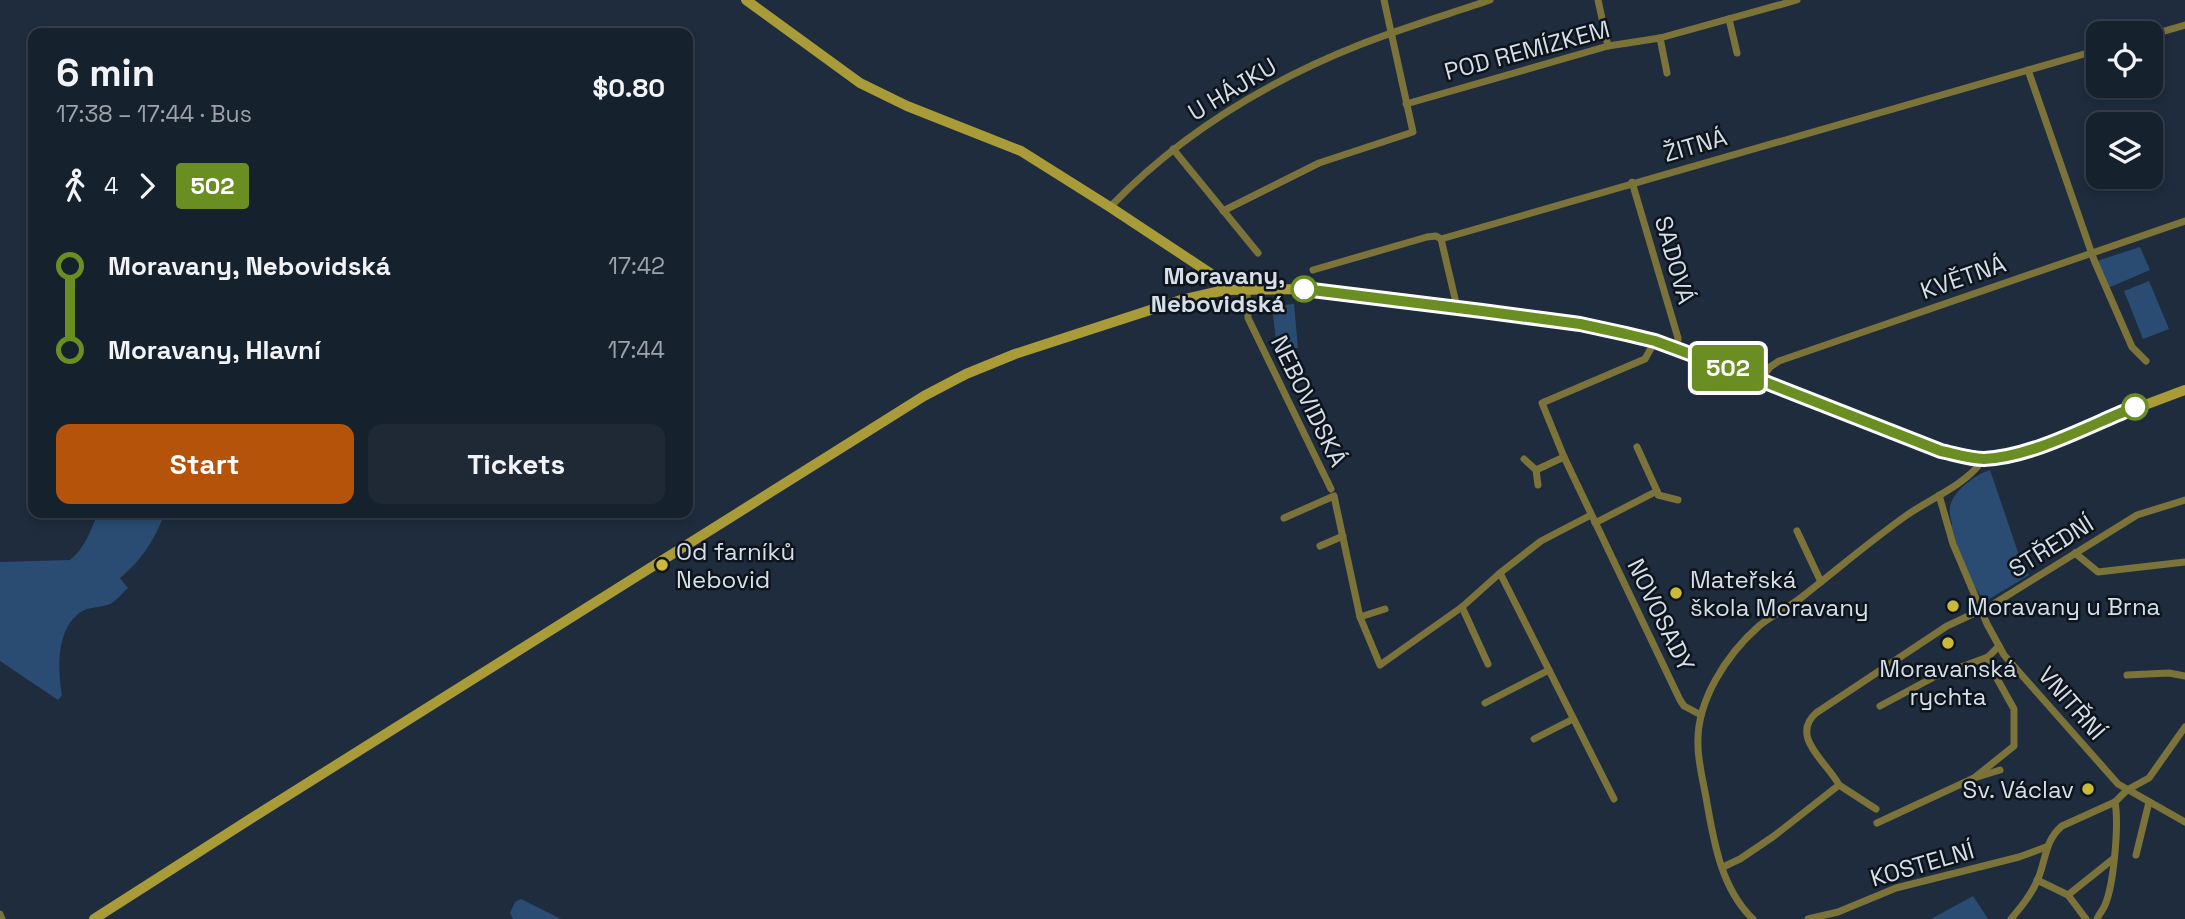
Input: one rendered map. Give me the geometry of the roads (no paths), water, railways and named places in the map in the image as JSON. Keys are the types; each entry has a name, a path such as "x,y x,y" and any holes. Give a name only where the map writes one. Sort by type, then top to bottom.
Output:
{"street":[{"path":"746,0 860,83 907,106 1021,152 1219,279 1225,290"},
{"path":"1223,211 1319,163 1413,132 1384,0"},
{"name":"U HÁJKU","path":"1110,207 1173,149 1216,119 1286,78 1357,45 1490,0"},
{"path":"1598,0 1608,46"},
{"path":"1763,0 1765,9"},
{"name":"POD REMÍZKEM","path":"1406,104 1608,46 1660,38 1797,0"},
{"path":"1730,19 1737,53"},
{"path":"2163,31 2185,25"},
{"path":"1660,38 1667,73"},
{"name":"ŽITNÁ","path":"1313,270 1427,237 1436,236 1441,239 2086,53"},
{"path":"2028,70 2091,254 2132,347 2146,361"},
{"path":"1173,149 1258,253"},
{"name":"SADOVÁ","path":"1632,182 1678,338 1676,349"},
{"name":"KVĚTNÁ","path":"1760,380 1770,367 1779,361 2185,221"},
{"path":"1441,239 1457,307"},
{"name":"NEBOVIDSKÁ","path":"1247,289 1248,318 1331,489"},
{"path":"94,919 924,396 966,374 1015,354 1181,300 1225,290 1304,289 1580,324 1655,341 1941,451 1983,459 2017,453 2185,390"},
{"name":"NOVOSADY","path":"1655,341 1646,359 1542,403 1564,457 1680,699 1684,706 1701,715"},
{"path":"1637,446 1658,495 1678,500"},
{"path":"1536,470 1564,457"},
{"path":"1524,459 1536,470 1538,485"},
{"path":"1753,919 1732,893 1723,867 1710,818 1698,754 1701,715 1716,681 1744,641 1762,624 1789,607 1907,514 1969,474 1983,459"},
{"path":"1284,517 1334,496 1360,618 1380,665 1462,607 1541,541 1657,491"},
{"name":"VNITŘNÍ","path":"1938,495 1952,544 2004,655 2118,783 2185,822"},
{"name":"STŘEDNÍ","path":"1839,785 1809,742 1805,730 1812,716 1947,626 1992,605 2137,515 2185,500"},
{"path":"1797,531 1821,582"},
{"path":"1320,546 1343,536"},
{"path":"2075,553 2094,570 2102,573 2185,562"},
{"path":"1500,573 1614,799"},
{"path":"1462,607 1488,664"},
{"path":"1360,618 1385,609"},
{"path":"1880,706 1934,677 1988,657 1999,646"},
{"path":"1974,778 2014,746 2014,709 1988,657"},
{"path":"1485,703 1549,670"},
{"path":"2127,675 2169,673 2185,676"},
{"path":"1534,738 1573,719"},
{"name":"KOSTELNÍ","path":"2011,919 2023,905 2037,880 2046,847 2055,832 2062,826 2115,802 2127,790 2148,778 2185,727"},
{"path":"1877,823 1974,778 2000,770"},
{"path":"1723,867 1774,836 1839,785 1876,809"},
{"path":"2097,919 2105,904 2111,882 2118,816 2115,802"},
{"path":"2136,855 2149,802"},
{"name":"KOSTELNÍ","path":"1808,919 1838,912 1896,888 2019,857 2046,847"},
{"path":"2068,895 2113,859"},
{"path":"2037,880 2068,895 2086,919"},
{"path":"0,914 2,919"}],"place":[{"name":"Moravany, Nebovidská","path":"1304,289"},
{"name":"Od farníků Nebovid","path":"662,565"},
{"name":"Mateřská škola Moravany","path":"1676,593"},
{"name":"Moravany u Brna","path":"1953,606"},
{"name":"Moravanská rychta","path":"1948,643"},
{"name":"Sv. Václav","path":"2088,789"}]}
